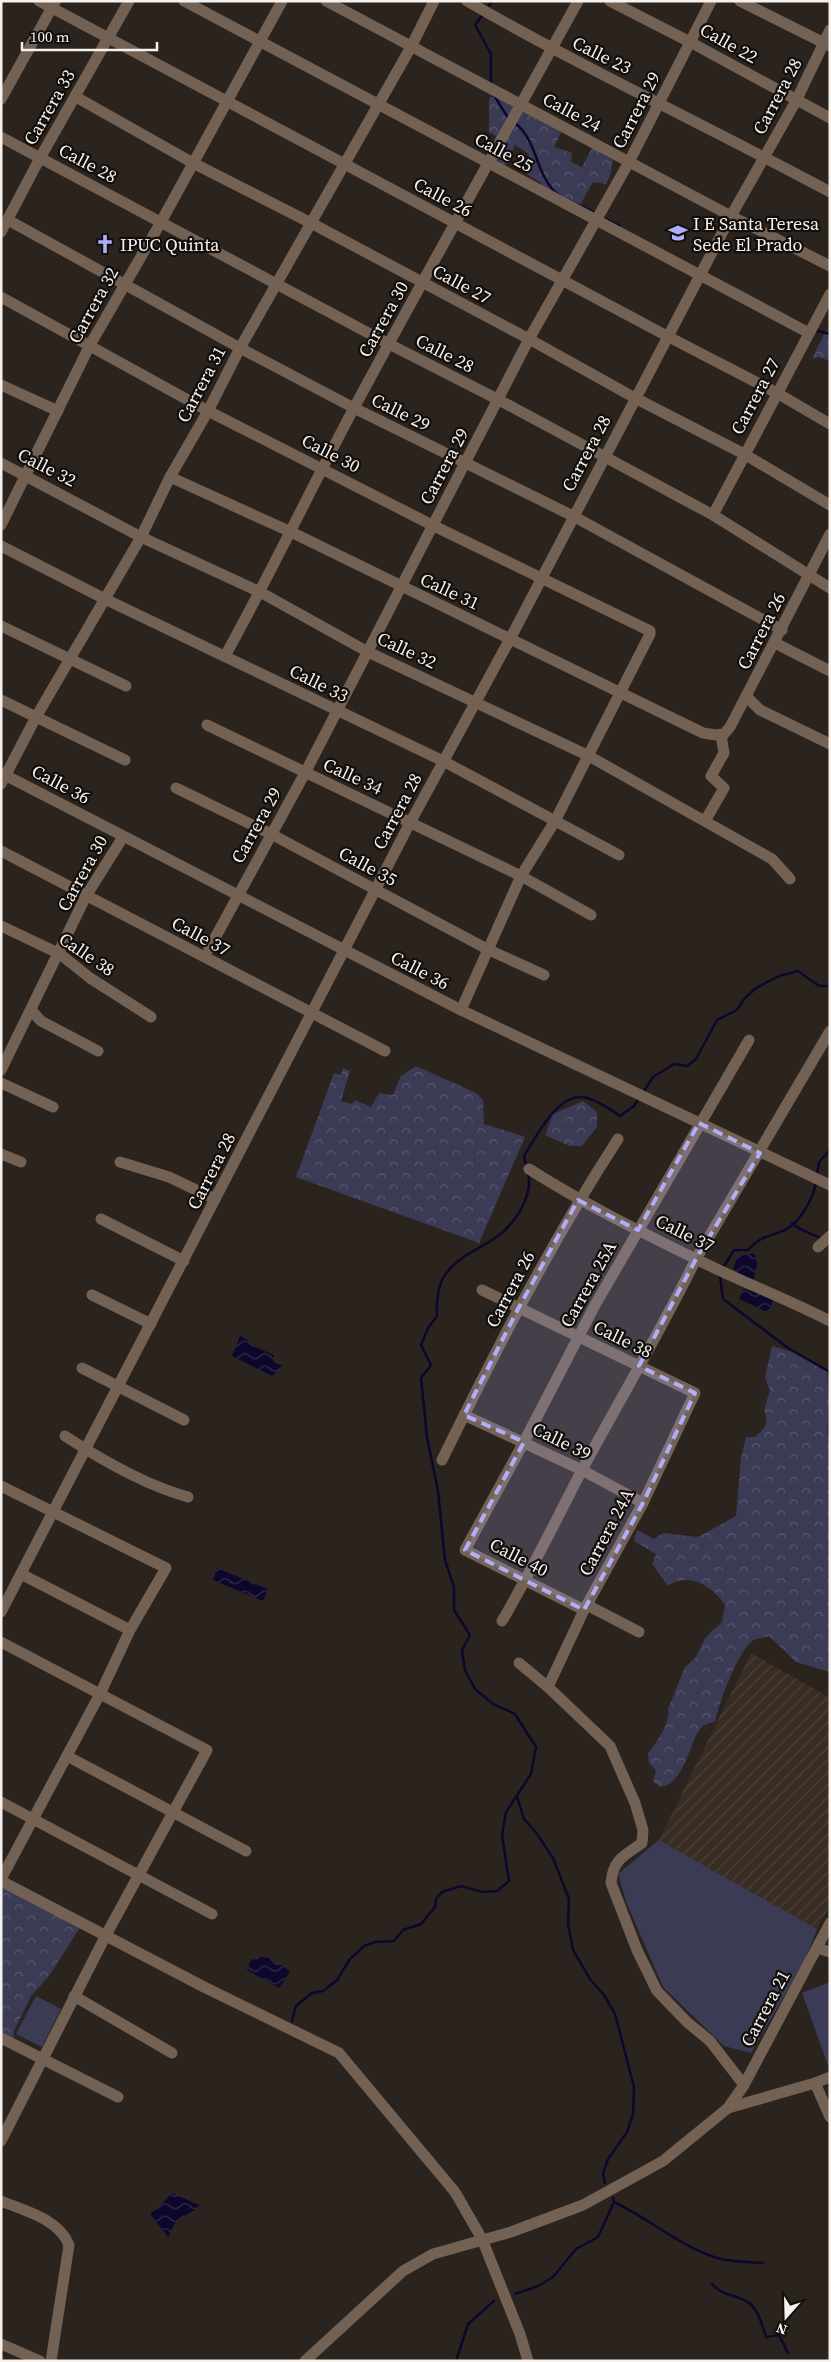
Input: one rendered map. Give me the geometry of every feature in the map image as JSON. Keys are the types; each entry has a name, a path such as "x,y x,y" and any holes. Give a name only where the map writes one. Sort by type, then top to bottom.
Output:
{"street":[{"name":"Calle 26","path":"39,1 54,5 109,38 455,224 777,392 830,424"},
{"name":"Carrera 33","path":"1,232 40,158 129,1"},
{"name":"Calle 25","path":"184,1 809,333"},
{"name":"Carrera 32","path":"1,526 90,345 161,222 282,1"},
{"name":"Calle 24","path":"326,1 731,216 830,266"},
{"name":"Carrera 31","path":"3,778 69,659 141,537 170,477 208,411 240,348 411,47 434,1"},
{"name":"Calle 23","path":"467,1 551,50 660,103 830,192"},
{"name":"Carrera 30","path":"225,656 388,344 455,224 486,163 521,105 578,1"},
{"name":"Calle 22","path":"610,1 830,118"},
{"name":"Carrera 29","path":"209,948 305,773 529,339 629,162 711,1"},
{"path":"740,1 827,44"},
{"path":"1,99 54,5"},
{"name":"Carrera 28","path":"1,1612 411,821 510,639 731,216 827,44 830,30"},
{"name":"Calle 27","path":"76,97 192,163 311,223 529,339 635,398 744,454 830,505"},
{"name":"Calle 28","path":"1,137 713,515 830,588"},
{"name":"Calle 29","path":"8,220 240,348 354,408 573,516 782,630"},
{"name":"Carrera 27","path":"713,515 830,294"},
{"name":"Calle 30","path":"1,297 208,411 540,579 650,631 619,692"},
{"path":"1,385 58,411"},
{"name":"Calle 32","path":"1,463 141,537 260,592 368,652 587,755 772,859 790,879"},
{"name":"Calle 31","path":"170,477 291,532 401,588 702,733 718,735"},
{"name":"Carrera 26","path":"718,735 724,734 730,727 782,630 830,534"},
{"name":"Calle 33","path":"1,546 337,712 443,761 619,855"},
{"path":"1,626 126,686"},
{"path":"775,642 830,672"},
{"path":"461,1010 521,876 555,821 619,692"},
{"path":"746,696 760,710 830,744"},
{"path":"1,700 125,760"},
{"name":"Calle 34","path":"207,725 305,773 411,821 521,876 591,914"},
{"path":"705,821 724,788 711,776 724,753 718,735"},
{"name":"Calle 36","path":"3,778 123,836 461,1010 830,1185"},
{"name":"Calle 35","path":"176,788 271,834 489,950 544,975"},
{"name":"Carrera 30","path":"1,1070 60,954 86,896 123,836"},
{"name":"Calle 37","path":"1,852 385,1051"},
{"name":"Calle 38","path":"1,926 60,954 90,978 151,1017"},
{"path":"31,1010 41,1022 98,1051"},
{"path":"502,1621 526,1580 582,1470 639,1366 760,1152 826,1048 830,1031"},
{"name":"Carrera 25A","path":"466,1550 578,1337 699,1123 749,1040"},
{"path":"1,1083 53,1106"},
{"name":"Carrera 26","path":"442,1460 518,1309 578,1200 618,1138"},
{"path":"1,1154 21,1162"},
{"path":"120,1162 169,1176 215,1199"},
{"name":"Calle 37","path":"529,1169 578,1200 700,1261 830,1320"},
{"path":"101,1219 184,1261"},
{"path":"818,1247 830,1236"},
{"name":"Calle 38","path":"482,1290 695,1394"},
{"path":"92,1295 150,1324"},
{"path":"82,1368 184,1420"},
{"name":"Carrera 24A","path":"548,1686 585,1608 642,1503 695,1394"},
{"name":"Calle 39","path":"464,1415 582,1470 642,1503"},
{"path":"65,1436 85,1450 162,1490 188,1497"},
{"path":"1,1486 166,1568 130,1630 100,1694 1,1880 339,2053 455,2192 482,2239 520,2334 528,2361"},
{"name":"Calle 40","path":"466,1550 639,1632"},
{"path":"21,1574 130,1630"},
{"path":"1,1642 207,1750 106,1935 43,2059 6,2120 1,2141"},
{"path":"519,1663 548,1686 610,1746 635,1803 644,1837 642,1844 616,1862 612,1872 611,1883 641,1958 657,1991 687,2022 710,2041 744,2085"},
{"path":"67,1756 246,1851"},
{"path":"1,1802 34,1818 139,1877 212,1914"},
{"name":"Carrera 21","path":"728,2108 744,2085 830,1923"},
{"path":"817,1948 830,1952"},
{"path":"74,1996 172,2053"},
{"path":"1,2038 118,2097"},
{"path":"305,2361 403,2271 433,2254 512,2232 583,2205 663,2161 728,2108 815,2083 830,2076"},
{"path":"815,2083 830,2117"},
{"path":"1,2200 56,2226 65,2235 69,2245 51,2361"},
{"path":"1,2344 34,2360"}],"highlighted area":[{"path":"699,1123 760,1153 696,1259 639,1366 695,1393 643,1503 584,1610 465,1550 524,1442 464,1415 518,1309 578,1200 638,1230"}],"shaded area":[{"path":"751,1653 830,1698 830,1905 817,1929 659,1840"}],"green space":[{"path":"497,95 563,129 554,147 572,153 571,162 582,167 592,148 613,160 610,176 606,184 593,182 580,205 542,188 541,183 522,171 529,154 515,145 504,169 492,163 496,136 489,132 489,98"},
{"path":"826,330 830,334 830,361 819,357 812,359"},
{"path":"416,1066 476,1093 483,1100 484,1124 525,1137 479,1243 296,1177 334,1073 341,1075 343,1068 350,1071 341,1101 352,1104 355,1100 371,1107 379,1093 393,1095 401,1076"},
{"path":"583,1101 597,1112 597,1127 582,1146 570,1146 545,1135 553,1114"},
{"path":"772,1346 792,1352 827,1372 829,1405 827,1430 830,1445 830,1672 796,1662 769,1636 753,1641 745,1649 734,1668 715,1721 701,1728 681,1771 675,1779 660,1787 653,1781 656,1770 649,1763 648,1753 665,1726 668,1709 685,1667 696,1657 705,1638 722,1622 725,1605 714,1592 692,1580 676,1582 668,1586 652,1564 656,1554 634,1541 637,1530 654,1539 663,1533 698,1537 736,1516 741,1458 746,1437 755,1437 766,1422 764,1410 770,1390 765,1378"},
{"path":"659,1840 817,1929 804,1962 751,2053 724,2046 663,1987 627,1904 618,1874"},
{"path":"1,1887 81,1926 49,1976 31,1996 14,2031 13,2044 1,2038"},
{"path":"830,1982 830,2067 829,2068 802,1993"},
{"path":"36,1996 61,2009 42,2047 16,2034"}],"water":[{"path":"744,1254 755,1254 757,1264 753,1282 733,1270 737,1257"},
{"path":"743,1289 774,1295 771,1308 765,1311 739,1299"},
{"path":"240,1336 248,1340 249,1344 274,1355 273,1362 283,1366 272,1376 232,1356"},
{"path":"217,1568 268,1589 263,1601 213,1580"},
{"path":"252,1958 269,1958 275,1965 282,1965 290,1972 279,1988 247,1970"},
{"path":"172,2193 201,2206 176,2221 168,2237 150,2214"}],"waterway":[{"path":"487,9 492,1"},
{"path":"484,13 475,25 491,54 491,85"},
{"path":"494,95 508,118"},
{"path":"515,123 528,138 543,174 554,191 562,197 595,213"},
{"path":"602,217 620,226"},
{"path":"814,330 830,334"},
{"path":"642,1094 653,1077 674,1064 687,1066 696,1059 717,1020 737,1010 744,999 756,988 779,976 798,971 819,986 830,986"},
{"path":"526,1166 524,1156 540,1129 555,1110 572,1098 592,1099 620,1116 634,1106 639,1098"},
{"path":"817,1175 819,1162 830,1150"},
{"path":"292,2021 296,2006 312,1993 323,1991 337,1980 350,1959 364,1946 375,1942 394,1941 403,1930 421,1924 435,1907 436,1899 442,1892 461,1886 482,1892 497,1891 509,1881 502,1835 506,1812 531,1774 536,1747 515,1714 493,1704 475,1689 465,1670 462,1650 470,1635 454,1610 454,1587 445,1560 438,1491 427,1437 421,1378 431,1365 421,1345 428,1328 437,1316 438,1293 444,1276 453,1265 503,1232 514,1220 526,1197 529,1182 528,1174"},
{"path":"723,1268 734,1250 748,1250 761,1239 791,1227 809,1203 816,1183"},
{"path":"792,1223 823,1239"},
{"path":"720,1276 723,1299 788,1348 830,1372"},
{"path":"517,1797 524,1819 535,1831 553,1858 569,1899 568,1924 573,1950 590,1979 604,1995 615,2014 634,2087 633,2114 627,2132 608,2159 603,2174 605,2183"},
{"path":"515,2294 538,2286 553,2277 576,2249 598,2237 614,2202 613,2198"},
{"path":"614,2202 703,2253 728,2260 763,2263"},
{"path":"712,2284 723,2292 749,2302 756,2310 766,2337 779,2335 788,2353"},
{"path":"456,2361 468,2324 494,2301"}],"place":[{"name":"I E Santa Teresa Sede El Prado","path":"678,233"},
{"name":"IPUC Quinta","path":"105,244"}]}
